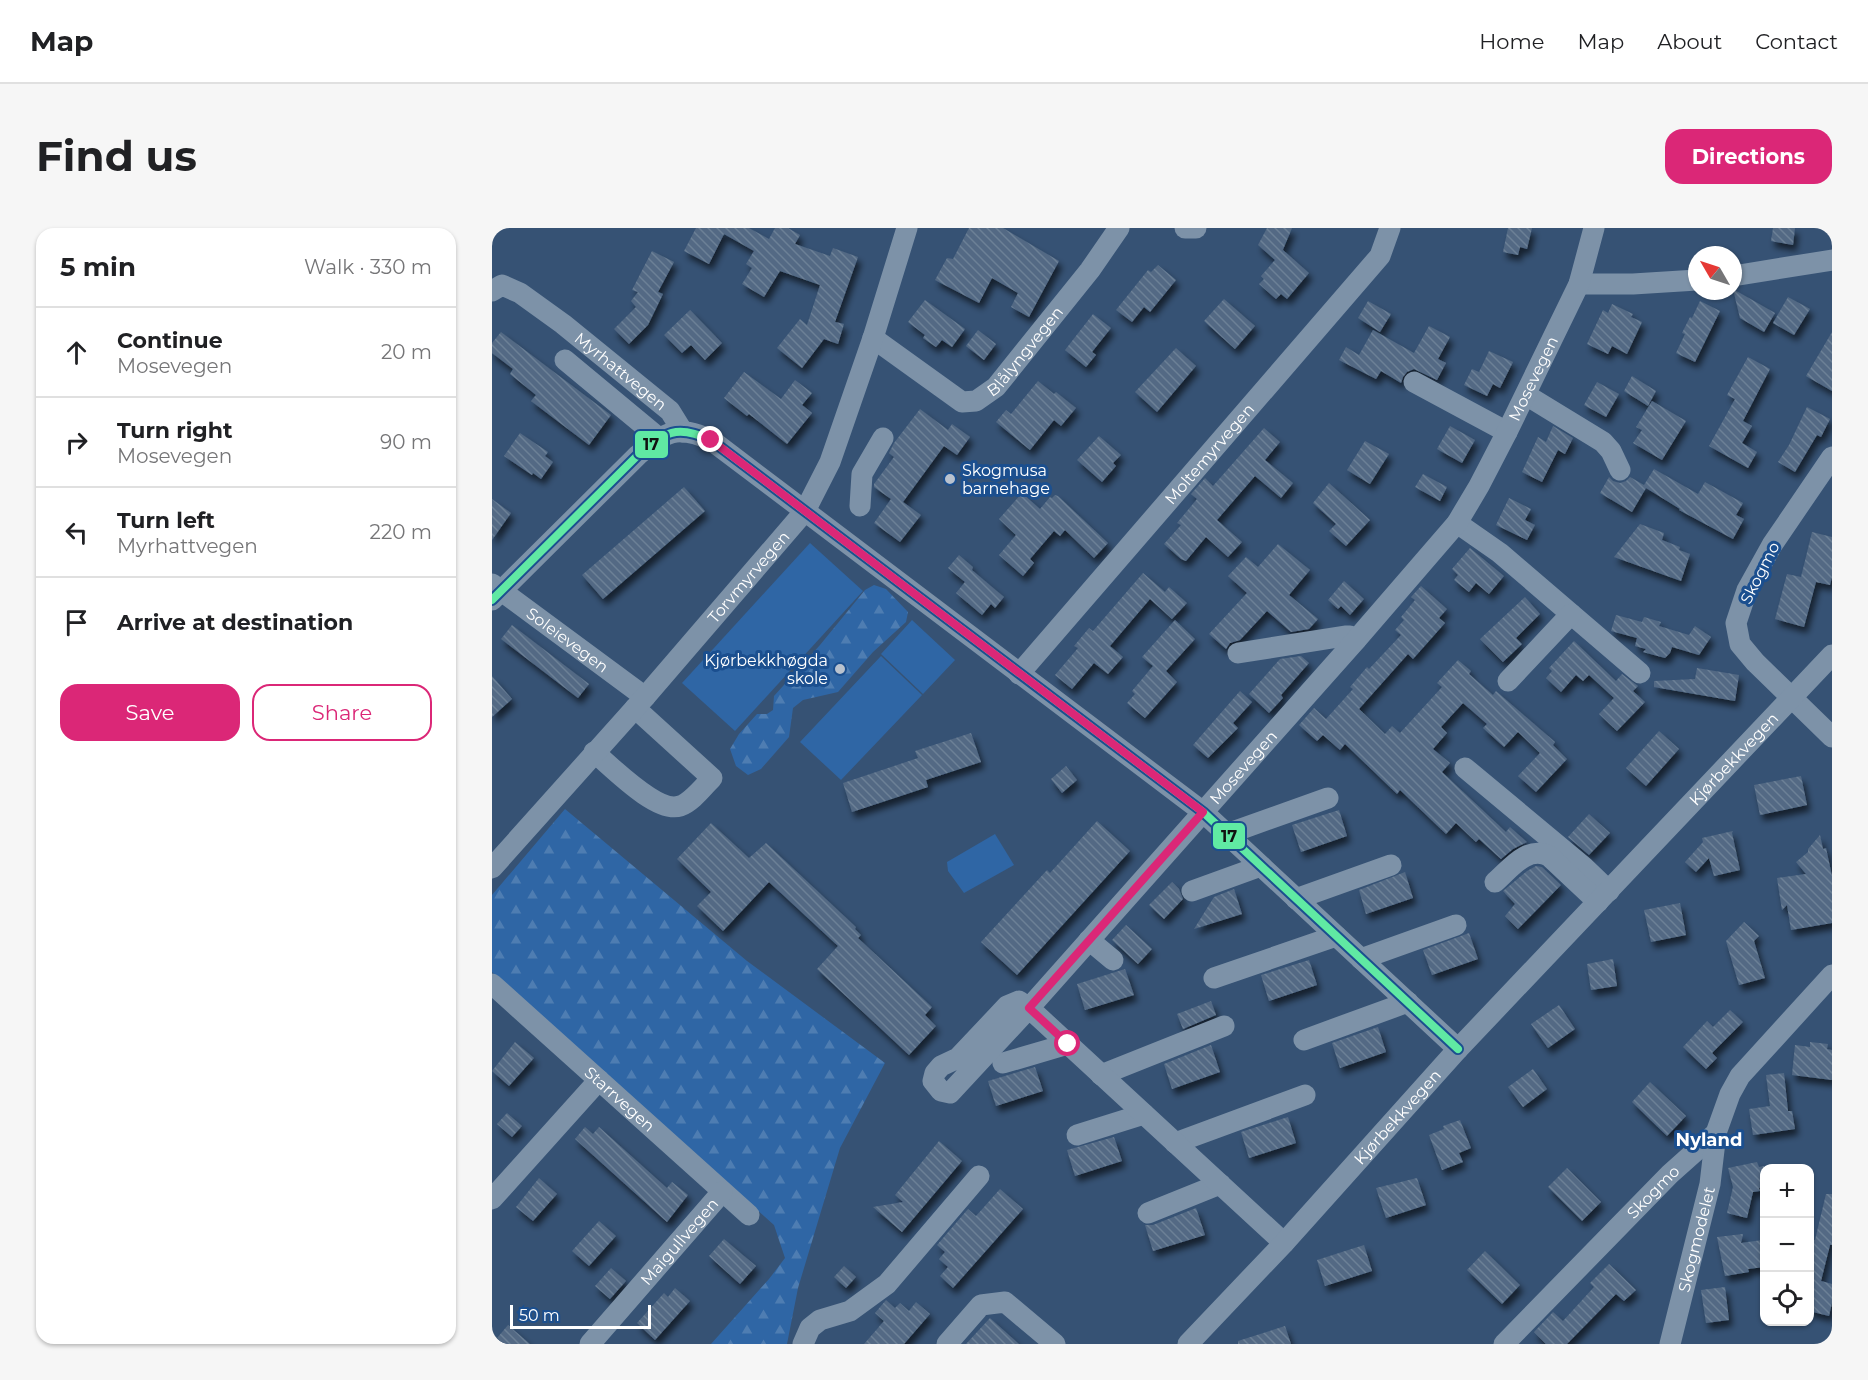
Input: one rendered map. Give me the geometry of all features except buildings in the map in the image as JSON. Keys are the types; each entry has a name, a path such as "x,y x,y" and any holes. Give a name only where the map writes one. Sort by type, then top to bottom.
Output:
{"street":[{"name":"Torvmyrvegen","path":"492,868 640,703 805,511 830,462 873,339 907,228"},
{"name":"Blålyngvegen","path":"873,339 962,402 976,401 996,387 1090,270 1119,228"},
{"path":"1185,228 1196,228"},
{"name":"Moltemyrvegen","path":"1018,674 1380,256 1390,228"},
{"name":"Mosevegen","path":"1029,1008 1019,1001 1007,1006 958,1058 941,1066 935,1073 933,1081 941,1091 950,1093 1029,1008 1356,640 1456,523 1508,432 1579,284 1593,228"},
{"path":"1742,275 1832,260"},
{"path":"1579,284 1688,281"},
{"name":"Myrhattvegen","path":"497,288 520,293 563,324 670,411 682,432"},
{"path":"565,360 659,438"},
{"path":"1414,382 1508,432"},
{"path":"1526,395 1603,442 1611,451 1620,470"},
{"path":"495,591 659,438 670,433 692,432 711,440 1203,812 1458,1049"},
{"path":"860,506 862,474 883,438"},
{"name":"Skogmo","path":"1832,457 1772,545 1747,590 1736,623 1740,644 1832,737"},
{"path":"830,462 862,474"},
{"path":"1456,523 1500,553 1640,673"},
{"name":"Soleievegen","path":"495,591 640,703 712,778 679,807 661,805 594,752"},
{"path":"1508,681 1571,614"},
{"path":"1238,653 1345,636 1356,640"},
{"name":"Kjørbekkvegen","path":"1188,1344 1284,1243 1458,1049 1832,655"},
{"path":"1465,768 1584,867 1604,896"},
{"path":"1227,834 1328,798"},
{"path":"1495,882 1526,855 1542,852 1604,896"},
{"path":"1296,899 1391,865"},
{"path":"1192,891 1261,866"},
{"path":"1361,959 1456,925"},
{"path":"1214,978 1336,936"},
{"path":"1089,940 1113,960"},
{"name":"Skogmo","path":"1504,1344 1670,1174 1716,1133 1730,1094 1740,1076 1832,975"},
{"name":"Starrvegen","path":"492,984 749,1215"},
{"path":"1304,1040 1408,1002"},
{"path":"1029,1008 1284,1243"},
{"path":"1101,1075 1224,1026"},
{"path":"1003,1063 1068,1044"},
{"path":"492,1199 599,1080"},
{"path":"1175,1143 1305,1095"},
{"path":"1077,1135 1144,1114"},
{"name":"Skogmodelet","path":"1670,1344 1710,1184 1716,1133"},
{"path":"803,1344 810,1329 820,1320 850,1311 887,1284 979,1176"},
{"path":"1148,1213 1220,1184"},
{"name":"Maigullvegen","path":"590,1344 722,1192"},
{"path":"947,1344 981,1305 1005,1302 1055,1344"}],"green space":[{"path":"810,543 863,591 735,731 682,683"},
{"path":"874,585 886,589 908,612 906,622 873,652 838,692 803,700 793,708 789,737 761,769 748,775 736,766 730,749 739,734 757,714 767,714 773,710 774,696 865,590"},
{"path":"912,620 955,660 923,694 881,654"},
{"path":"881,656 922,695 841,780 800,742"},
{"path":"565,809 747,961 885,1063 840,1148 798,1288 787,1344 711,1344 785,1258 774,1225 507,988 492,972 492,895"},
{"path":"995,834 1014,865 964,893 948,871 947,862"}],"transit line":[{"name":"17","path":"492,600 638,455 656,441 664,436 680,432 689,432 711,440 1203,812 1458,1049"}],"place":[{"name":"Skogmusa barnehage","path":"950,479"},
{"name":"Kjørbekkhøgda skole","path":"840,669"}],"district":[{"name":"Nyland","path":"1709,1140"}],"route":[{"path":"711,440 1203,812 1029,1008 1068,1044"}]}
